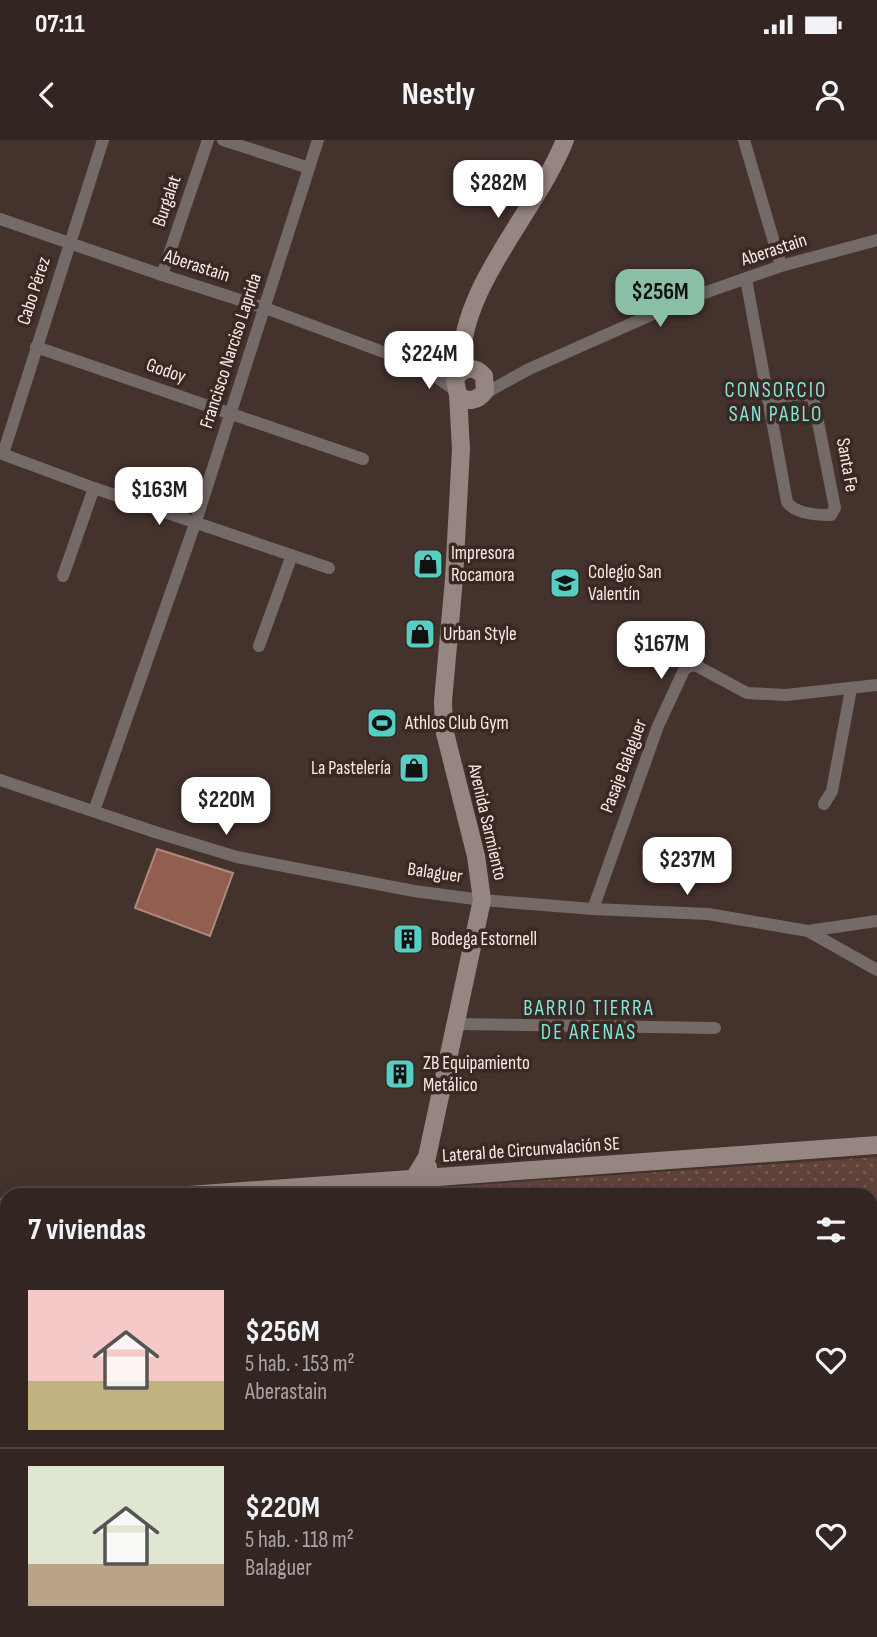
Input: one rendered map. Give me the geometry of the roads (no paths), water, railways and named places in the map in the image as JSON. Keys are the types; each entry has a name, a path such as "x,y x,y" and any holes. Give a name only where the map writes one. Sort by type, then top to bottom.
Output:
{"street":[{"name":"Cabo Pérez","path":"2,453 103,140"},
{"name":"Burgalat","path":"162,275 208,140"},
{"path":"223,140 309,168"},
{"name":"Francisco Narciso Laprida","path":"94,811 196,521 318,140"},
{"name":"Avenida Sarmiento","path":"429,1187 426,1157 482,900 476,856 444,729 443,701 454,579 465,378 462,341 484,285 565,140"},
{"path":"744,140 781,266"},
{"name":"Aberastain","path":"0,219 265,308 421,366 465,378 529,369"},
{"name":"Aberastain","path":"480,396 529,369 687,299 781,266 877,240"},
{"name":"Santa Fe","path":"746,279 787,502 791,509 800,512 831,515 835,508 813,397 802,394 769,398"},
{"name":"Godoy","path":"36,347 363,459"},
{"path":"465,378 486,386 480,396 467,400 465,378"},
{"name":"Avenida Sarmiento","path":"461,449 480,396"},
{"path":"2,453 94,488 329,568"},
{"path":"63,576 94,488"},
{"path":"259,646 292,555"},
{"name":"Pasaje Balaguer","path":"593,909 658,726 685,668 695,666 747,693 786,695 877,685"},
{"path":"824,804 832,790 850,689"},
{"name":"Balaguer","path":"0,780 237,857 414,891 482,900 593,909 708,914 808,931 877,921"},
{"path":"808,931 877,970"},
{"path":"456,1024 715,1028"},
{"name":"Lateral de Circunvalación SE","path":"380,1188 429,1187 877,1145"},
{"name":"Avenida Sarmiento","path":"407,1187 426,1157"}],"place":[{"name":"Impresora Rocamora","path":"428,564"},
{"name":"Colegio San Valentín","path":"565,583"},
{"name":"Urban Style","path":"420,634"},
{"name":"Athlos Club Gym","path":"382,723"},
{"name":"La Pastelería","path":"414,768"},
{"name":"Bodega Estornell","path":"408,939"},
{"name":"ZB Equipamiento Metálico","path":"400,1074"}],"district":[{"name":"CONSORCIO SAN PABLO","path":"776,402"},
{"name":"BARRIO TIERRA DE ARENAS","path":"589,1020"}]}
